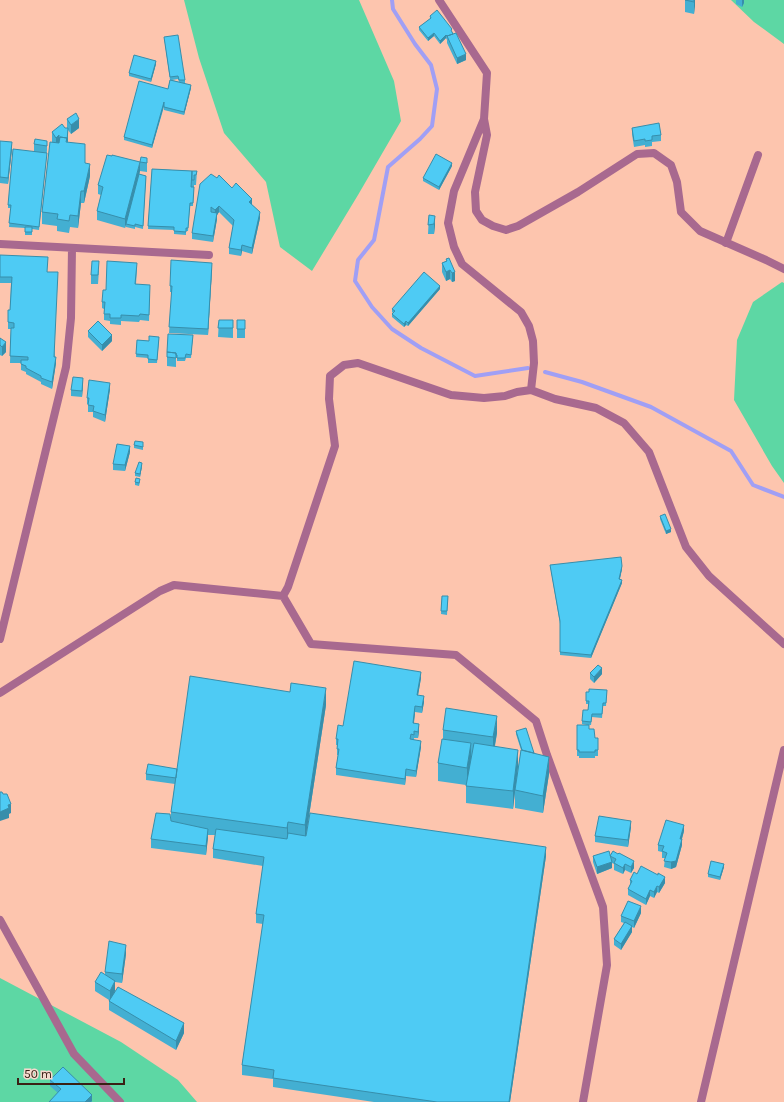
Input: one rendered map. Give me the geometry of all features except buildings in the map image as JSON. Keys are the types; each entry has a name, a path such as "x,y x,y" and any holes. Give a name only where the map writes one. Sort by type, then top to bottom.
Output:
{"street":[{"path":"439,0 487,73 484,120 487,135 476,192 476,210 482,220 493,226 506,230 518,226 578,192 637,154 654,153 671,165 677,182 681,212 700,231 784,269"},
{"path":"484,120 454,191 448,223 454,247 462,264 521,312 529,326 534,341 534,364 531,390"},
{"path":"726,243 758,155"},
{"path":"0,244 209,255"},
{"path":"0,639 66,367 71,318 72,248"},
{"path":"283,596 288,587 336,446 329,399 330,376 344,365 358,363 451,394 484,398 505,396 531,390 555,399 596,408 624,423 649,452 686,547 709,576 784,644"},
{"path":"0,693 160,590 174,586 283,596"},
{"path":"283,596 311,644 456,655 536,721 546,755 602,906 607,966 583,1102"},
{"path":"701,1102 784,750"},
{"path":"0,920 74,1054 120,1102"}],"green space":[{"path":"184,0 359,0 394,81 401,121 312,271 280,247 266,182 224,133 199,58"},
{"path":"731,0 784,0 784,44 754,22"},
{"path":"782,282 784,283 784,483 772,466 734,400 737,340 753,302"},
{"path":"0,978 121,1042 178,1080 197,1102 0,1102"}],"waterway":[{"path":"392,0 393,9 415,44 431,65 437,89 432,126 420,139 388,167 374,240 358,260 355,281 372,307 392,329 421,348 475,376 528,368"},
{"path":"545,372 582,382 651,407 731,451 753,485 784,497"}]}
